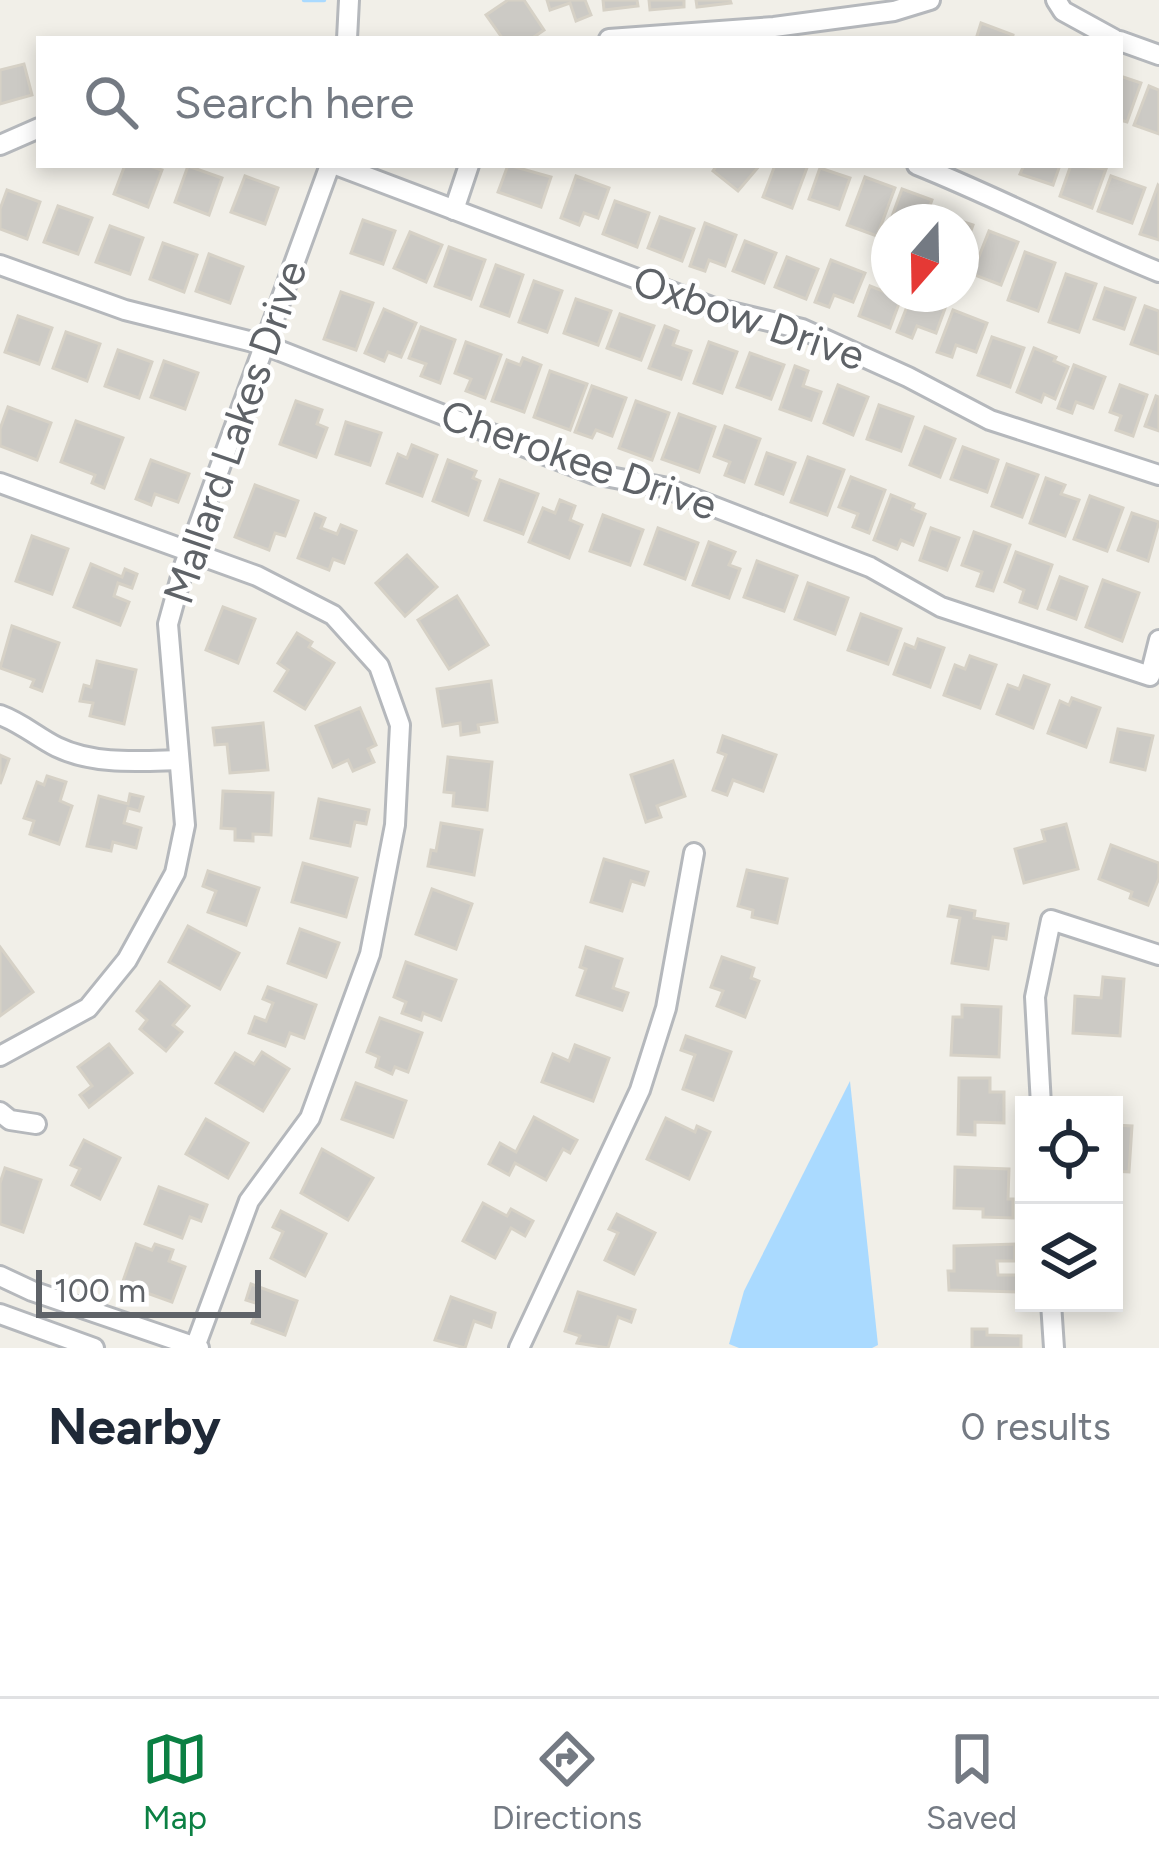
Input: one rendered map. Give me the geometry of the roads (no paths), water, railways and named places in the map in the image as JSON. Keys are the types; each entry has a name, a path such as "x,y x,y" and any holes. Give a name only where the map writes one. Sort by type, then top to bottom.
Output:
{"street":[{"path":"347,36 349,0"},
{"path":"692,36 774,33 930,0"},
{"path":"1056,0 1063,11 1110,36"},
{"path":"1123,42 1159,55"},
{"path":"0,145 36,129"},
{"name":"Mallard Lakes Drive","path":"0,1056 88,1008 127,960 175,873 185,825 168,624 190,550 332,168"},
{"name":"Oxbow Drive","path":"341,168 714,308 802,328 990,420 1159,476"},
{"path":"454,210 468,168"},
{"path":"924,168 1008,202 1065,235 1159,272"},
{"name":"Cherokee Drive","path":"0,265 125,310 265,345 595,473 663,487 870,567 941,607 1150,676 1159,640"},
{"path":"0,483 257,576 333,616 379,665 400,725 395,826 370,954 310,1118 249,1201 197,1347 0,1276"},
{"path":"0,715 20,722 58,748 106,760 178,760"},
{"path":"519,1348 640,1090 667,1008 694,854"},
{"path":"1040,1096 1035,997 1051,920 1159,955"},
{"path":"0,1112 10,1120 36,1124"},
{"path":"1052,1312 1054,1348"},
{"path":"0,1313 94,1348"}],"water":[{"path":"850,1081 878,1345 739,1348 729,1344 744,1291"}],"waterway":[{"path":"304,0 324,0"}]}
